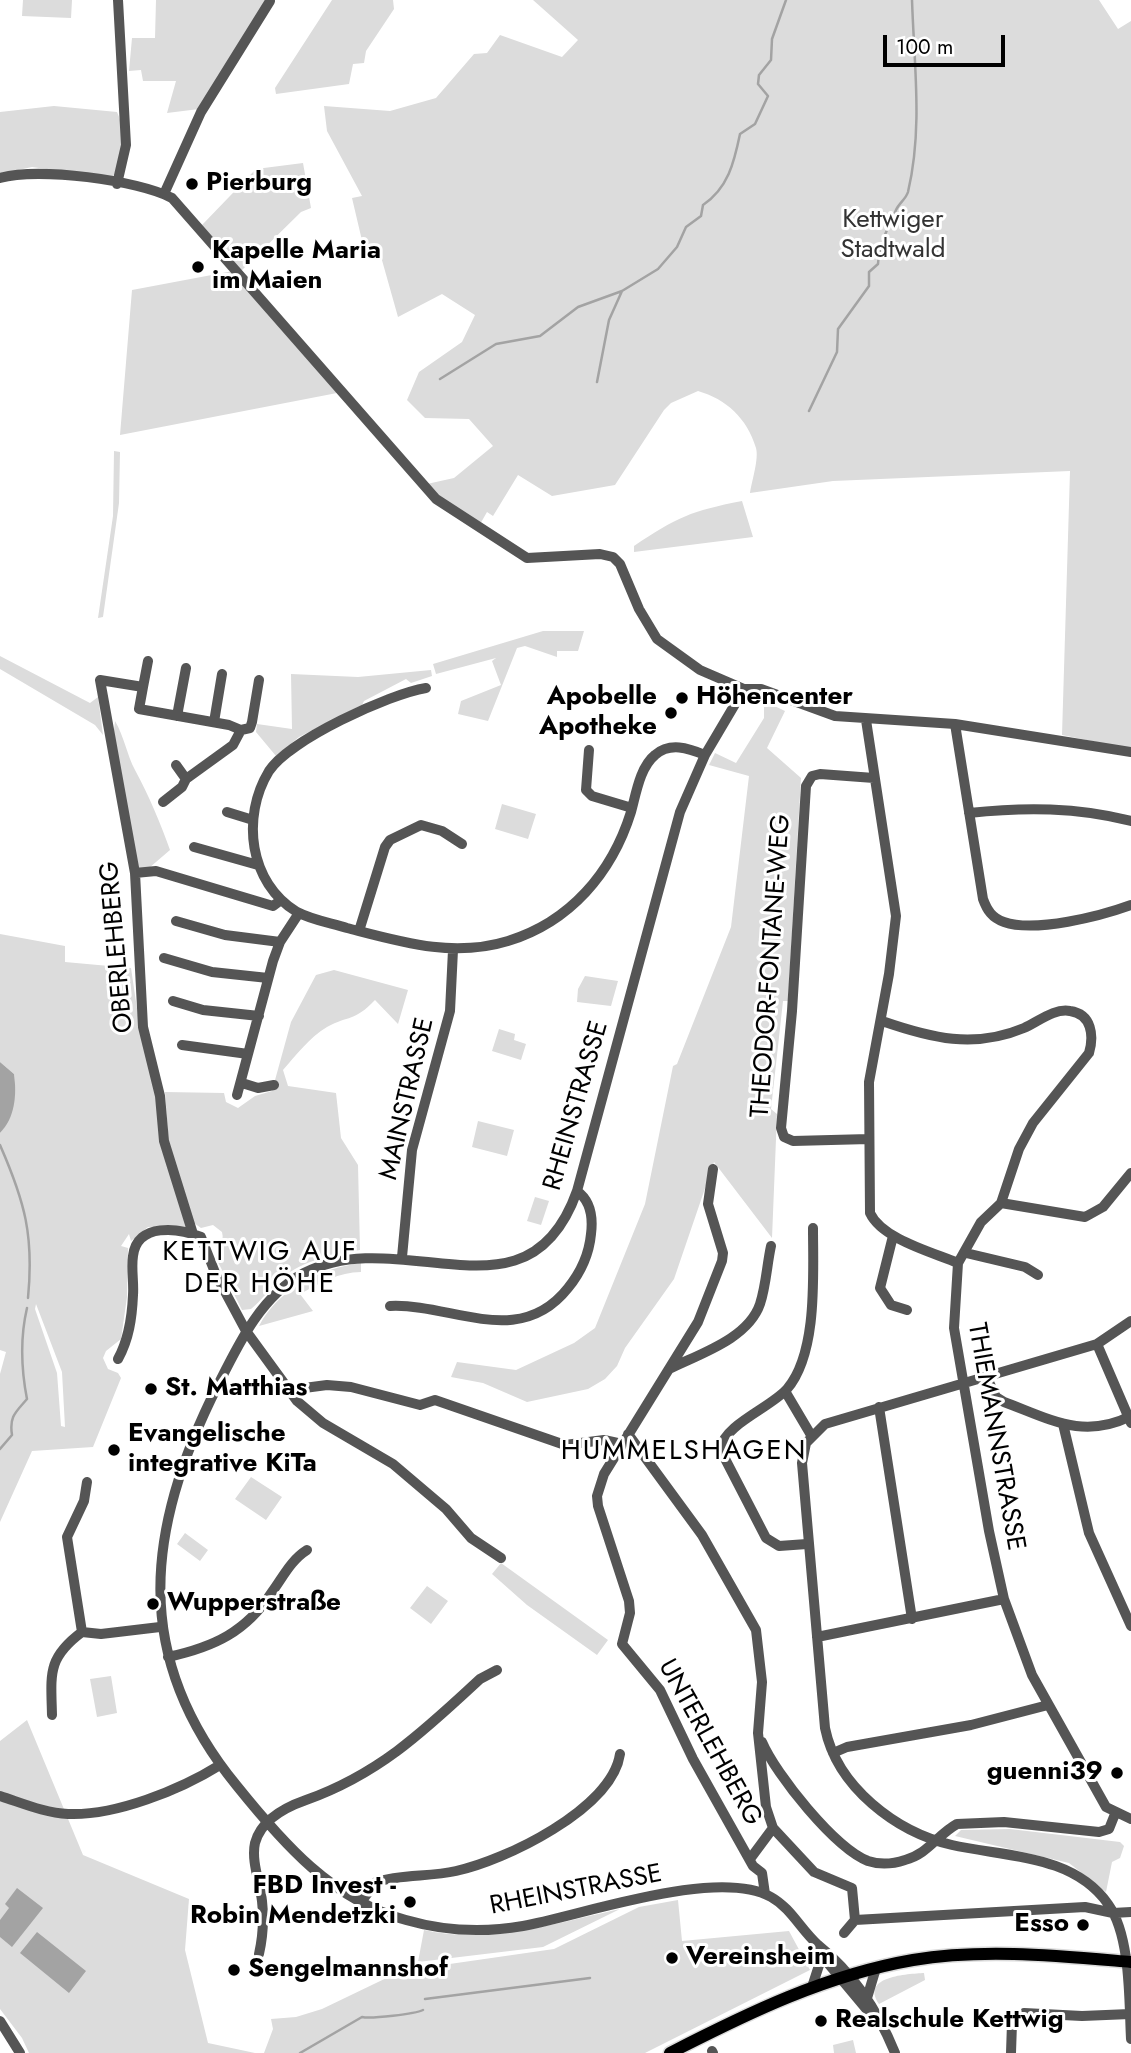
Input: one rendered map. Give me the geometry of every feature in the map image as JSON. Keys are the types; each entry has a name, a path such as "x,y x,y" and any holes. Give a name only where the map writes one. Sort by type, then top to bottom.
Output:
{"main road":[{"path":"670,2053 812,1987 845,1976 915,1960 984,1955 1128,1961"}],"street":[{"path":"117,184 126,145 118,0"},
{"path":"164,194 201,112 270,1"},
{"path":"0,178 55,173 164,194 181,206 306,354 443,506 527,558 600,554 612,556 620,564 639,609 657,639 700,670 744,689 761,689 812,709 866,720 955,724 1131,752"},
{"path":"148,662 139,709 214,722 241,730 250,728 259,680"},
{"path":"177,716 186,668"},
{"path":"214,722 222,674"},
{"name":"OBERLEHBERG","path":"143,687 100,680 135,873 143,1027 160,1096 164,1141 193,1234"},
{"path":"425,688 402,692 286,752 266,776 253,820 258,865 281,900 299,913 411,944 453,950 509,941 537,930 568,910 585,895 607,866 632,808 645,767 656,754 681,747 705,755"},
{"name":"RHEINSTRASSE","path":"744,689 705,755 680,812 577,1191 566,1218 552,1237 513,1262 473,1267 402,1257 338,1259 301,1275 273,1298 246,1331 199,1422 173,1491 161,1559 160,1627 189,1714 220,1765 268,1823 316,1871 361,1902 404,1920 474,1931 524,1926 699,1889 750,1889 765,1894 783,1906 845,1976"},
{"path":"866,720 896,916 882,1021 869,1082 870,1213 874,1222 893,1236 958,1263 966,1253 977,1228 1001,1203 1016,1158 1033,1123 1089,1053 1092,1041 1089,1024 1078,1013 1059,1011 997,1038 947,1041 882,1021"},
{"path":"955,724 982,899 993,917 1014,924 1046,923 1131,905"},
{"path":"163,802 182,787 186,779 233,745 241,730"},
{"path":"589,750 586,790 592,796 632,808"},
{"path":"176,765 186,779"},
{"name":"THEODOR-FONTANE-WEG","path":"869,1139 793,1141 784,1137 780,1128 792,1012 806,786 812,776 820,774 874,778"},
{"path":"969,813 1011,808 1053,808 1131,821"},
{"path":"227,812 253,820"},
{"path":"359,931 385,847 390,840 421,825 442,831 462,844"},
{"path":"194,847 258,865"},
{"path":"135,873 156,871 273,906 281,900"},
{"path":"237,1095 268,978 281,942 299,913"},
{"path":"176,921 225,935 281,942"},
{"name":"MAINSTRASSE","path":"402,1257 409,1168 417,1126 450,1011 453,950"},
{"path":"164,958 212,972 268,978"},
{"path":"173,1001 203,1010 259,1016"},
{"path":"182,1045 248,1054"},
{"path":"242,1083 258,1088 274,1085"},
{"path":"625,1439 698,1322 722,1261 723,1253 708,1204 713,1169"},
{"path":"1001,1203 1085,1217 1103,1207 1131,1173"},
{"path":"390,1306 410,1305 497,1322 514,1320 548,1307 574,1280 589,1250 592,1231 589,1203 577,1191"},
{"path":"807,1544 779,1546 766,1538 720,1449 726,1436 785,1391 803,1359 808,1337 813,1228"},
{"path":"118,1359 129,1332 133,1296 132,1257 137,1244 148,1233 172,1229 209,1240 216,1275 246,1331 289,1390 323,1423 393,1464 446,1509 471,1538 501,1558"},
{"path":"893,1236 880,1288 891,1305 907,1310"},
{"path":"669,1369 733,1336 752,1318 760,1304 771,1245"},
{"path":"966,1253 1025,1267 1038,1275"},
{"name":"THIEMANNSTRASSE","path":"958,1263 954,1328 989,1531 1004,1599 1032,1675 1048,1706 1106,1807 1115,1814"},
{"path":"1131,1321 1097,1344 825,1424 811,1435 803,1451 802,1463 825,1728 838,1765 863,1796 883,1812 938,1840 1052,1865 1085,1882 1108,1904 1113,1913 1128,1961 1131,2039"},
{"path":"986,1376 996,1396 1004,1402 1063,1424 1098,1428 1130,1419 1097,1344"},
{"path":"289,1390 327,1385 351,1387 420,1405 435,1400 565,1445 625,1439"},
{"path":"785,1391 811,1435"},
{"path":"879,1407 912,1619"},
{"path":"1063,1424 1089,1533 1131,1626"},
{"path":"625,1439 702,1535 755,1629 762,1682 758,1733 766,1807 773,1828 814,1872 852,1888 855,1920 844,1933"},
{"name":"UNTERLEHBERG","path":"625,1439 604,1474 597,1496 629,1601 630,1614 622,1644 660,1690 698,1769 751,1863 762,1873 765,1894"},
{"path":"82,1632 67,1537 84,1501 87,1482"},
{"path":"168,1657 209,1647 239,1631 263,1606 291,1563 307,1550"},
{"path":"817,1637 1004,1599"},
{"path":"52,1715 53,1663 58,1651 82,1632 101,1634 160,1627"},
{"path":"259,1954 264,1931 254,1851 260,1832 289,1806 341,1786 388,1761 480,1679 497,1670"},
{"path":"832,1753 847,1746 971,1725 1048,1706"},
{"path":"758,1733 787,1783 835,1838 870,1862 906,1860 927,1851 957,1824 1004,1822 1099,1832 1110,1829 1115,1814 1131,1819"},
{"path":"361,1902 376,1882 477,1866 552,1831 612,1777 620,1754"},
{"path":"0,1796 65,1814 101,1812 142,1800 220,1765"},
{"path":"751,1863 773,1828"},
{"name":"UNTERLEHBERG","path":"750,1889 751,1863"},
{"path":"855,1920 1085,1907 1113,1913 1131,1912"},
{"name":"RHEINSTRASSE","path":"816,1944 822,1956 845,1976"},
{"path":"812,1987 822,1956"},
{"path":"867,1998 876,1968"},
{"path":"845,1976 867,1998 895,2053"},
{"path":"845,1976 878,2021"},
{"path":"1011,2053 1012,2023 1024,2013 1082,2016 1130,2014"},
{"path":"0,2021 20,2053"}],"green space":[{"path":"23,0 72,0 71,18 22,16"},
{"path":"156,0 268,0 199,109 167,113 176,81 143,81 141,70 129,71 132,38 155,38"},
{"path":"332,0 393,0 394,9 366,51 364,63 353,64 349,84 276,94 275,88"},
{"name":"Kettwiger Stadtwald","path":"533,0 1099,0 1118,29 1131,21 1131,749 1062,735 1070,471 833,481 750,493 757,458 752,437 734,411 718,399 698,391 671,403 664,410 615,485 552,496 518,475 493,516 487,512 479,526 444,504 427,484 454,478 493,446 469,419 425,418 407,400 419,372 462,342 475,315 442,294 398,317 378,246 364,249 352,198 362,196 327,131 324,106 390,111 436,98 474,54 487,53 500,35 562,57 578,40"},
{"path":"54,106 117,112 122,128 123,146 120,164 111,178 32,167 0,174 0,112"},
{"path":"303,163 311,208 301,212 240,272 202,225 256,169"},
{"path":"233,271 337,393 120,435 132,290"},
{"path":"114,451 120,452 119,503 103,617 98,618 113,516"},
{"path":"742,501 753,537 634,552 634,546 674,522 697,512"},
{"path":"543,631 584,631 578,651 557,651 557,657 525,646 517,648 488,721 458,714 461,701 501,685 492,661 496,658 436,674 433,664"},
{"path":"0,656 90,703 98,697 103,735 95,725 0,669"},
{"path":"431,670 432,676 411,683 406,679 299,737 276,756 256,732 257,724 292,729 291,674 358,677"},
{"path":"764,701 785,711 767,748 801,778 788,1001 783,1001 771,1109 777,1114 772,1238 714,1162 674,1279 625,1348 617,1366 605,1379 588,1389 527,1402 483,1383 451,1377 457,1362 516,1370 574,1343 595,1328 645,1204 673,1066 677,1064 731,927 749,776 709,765 715,753 736,763 764,718"},
{"path":"115,721 170,850 149,868 139,869 113,739"},
{"path":"502,804 536,814 528,839 495,829"},
{"path":"0,934 65,946 65,962 131,968 140,1029 187,1226 148,1227 131,1241 129,1234 121,1246 128,1248 127,1297 121,1339 106,1351 103,1358 108,1369 118,1373 121,1378 93,1447 32,1451 0,1522 0,1374 6,1352 0,1350 0,1133 11,1113 15,1090 14,1074 0,1062","holes":["36,1304 62,1372 65,1427 61,1426 57,1373 35,1309"]},
{"path":"334,970 408,990 398,1024 375,1000 356,1015 321,1031 283,1070 288,1086 336,1093 341,1138 358,1165 360,1250 309,1262 282,1278 251,1309 242,1310 217,1260 222,1232 213,1225 201,1228 194,1223 169,1145 165,1092 224,1093 226,1102 238,1108 255,1096 272,1091 291,1022 316,975"},
{"path":"585,976 618,981 611,1006 577,1002 578,989"},
{"path":"499,1029 515,1034 514,1040 526,1044 521,1060 492,1051"},
{"path":"478,1121 514,1130 507,1156 472,1147"},
{"path":"535,1197 549,1201 541,1225 527,1221"},
{"path":"361,1263 361,1272 337,1276 300,1294 313,1311 259,1326 277,1301 302,1282 331,1270"},
{"path":"251,1477 282,1497 266,1520 235,1499"},
{"path":"185,1533 208,1550 200,1561 177,1544"},
{"path":"501,1563 608,1640 597,1655 527,1605 492,1574"},
{"path":"427,1586 448,1601 431,1624 410,1608"},
{"path":"111,1676 117,1713 97,1717 90,1679"},
{"path":"27,1720 83,1855 189,1899 185,1950 208,2043 255,2053 29,2053 22,2038 0,2009 0,1741"},
{"path":"1010,1829 1120,1842 1124,1846 1120,1858 1112,1862 1106,1892 1069,1863 955,1836 961,1830"},
{"path":"678,1900 682,1941 789,1931 810,1970 645,2053 264,2053 273,2029 271,2019 296,2017 322,2009 401,1971 554,1949 639,1907"},
{"path":"620,1909 543,1947 418,1962 424,1930 448,1934 498,1934"},
{"path":"924,1973 925,1980 879,2004 875,1995 876,1987 881,1982 888,1978"},
{"path":"853,2040 856,2053 834,2053 833,2045"}],"shaded area":[{"path":"0,1062 14,1074 15,1090 12,1113 0,1133"},
{"path":"17,1888 43,1908 12,1947 0,1937 0,1920 9,1908 5,1904"},
{"path":"37,1932 86,1971 69,1993 20,1953"}],"waterway":[{"path":"440,379 496,344 540,336 578,307 622,291 658,269 677,247 686,227 701,216 703,205 724,183 740,134 755,124 768,96 758,84 759,75 771,60 772,39 786,0"},
{"path":"809,411 837,352 838,329 869,286 869,272 878,264 887,230 908,192 913,168 916,120 912,0"},
{"path":"597,382 609,320 622,291"},
{"path":"0,1145 16,1184 26,1220 30,1256 28,1298"},
{"path":"0,1449 12,1435 13,1419 27,1399 22,1353 27,1308"},
{"path":"425,1999 590,1978"},
{"path":"300,2053 362,2017 393,2016 423,2010"}],"place":[{"name":"Pierburg","path":"192,184"},
{"name":"Kapelle Maria im Maien","path":"198,267"},
{"name":"Höhencenter","path":"682,698"},
{"name":"Apobelle Apotheke","path":"671,713"},
{"name":"St. Matthias","path":"151,1389"},
{"name":"Evangelische integrative KiTa","path":"114,1450"},
{"name":"Wupperstraße","path":"153,1604"},
{"name":"guenni39","path":"1117,1773"},
{"name":"FBD Invest - Robin Mendetzki","path":"410,1902"},
{"name":"Esso","path":"1083,1925"},
{"name":"Vereinsheim","path":"672,1958"},
{"name":"Sengelmannshof","path":"234,1970"},
{"name":"Realschule Kettwig","path":"821,2021"}],"district":[{"name":"KETTWIG AUF DER HÖHE","path":"260,1269"},
{"name":"HUMMELSHAGEN","path":"684,1452"}]}
